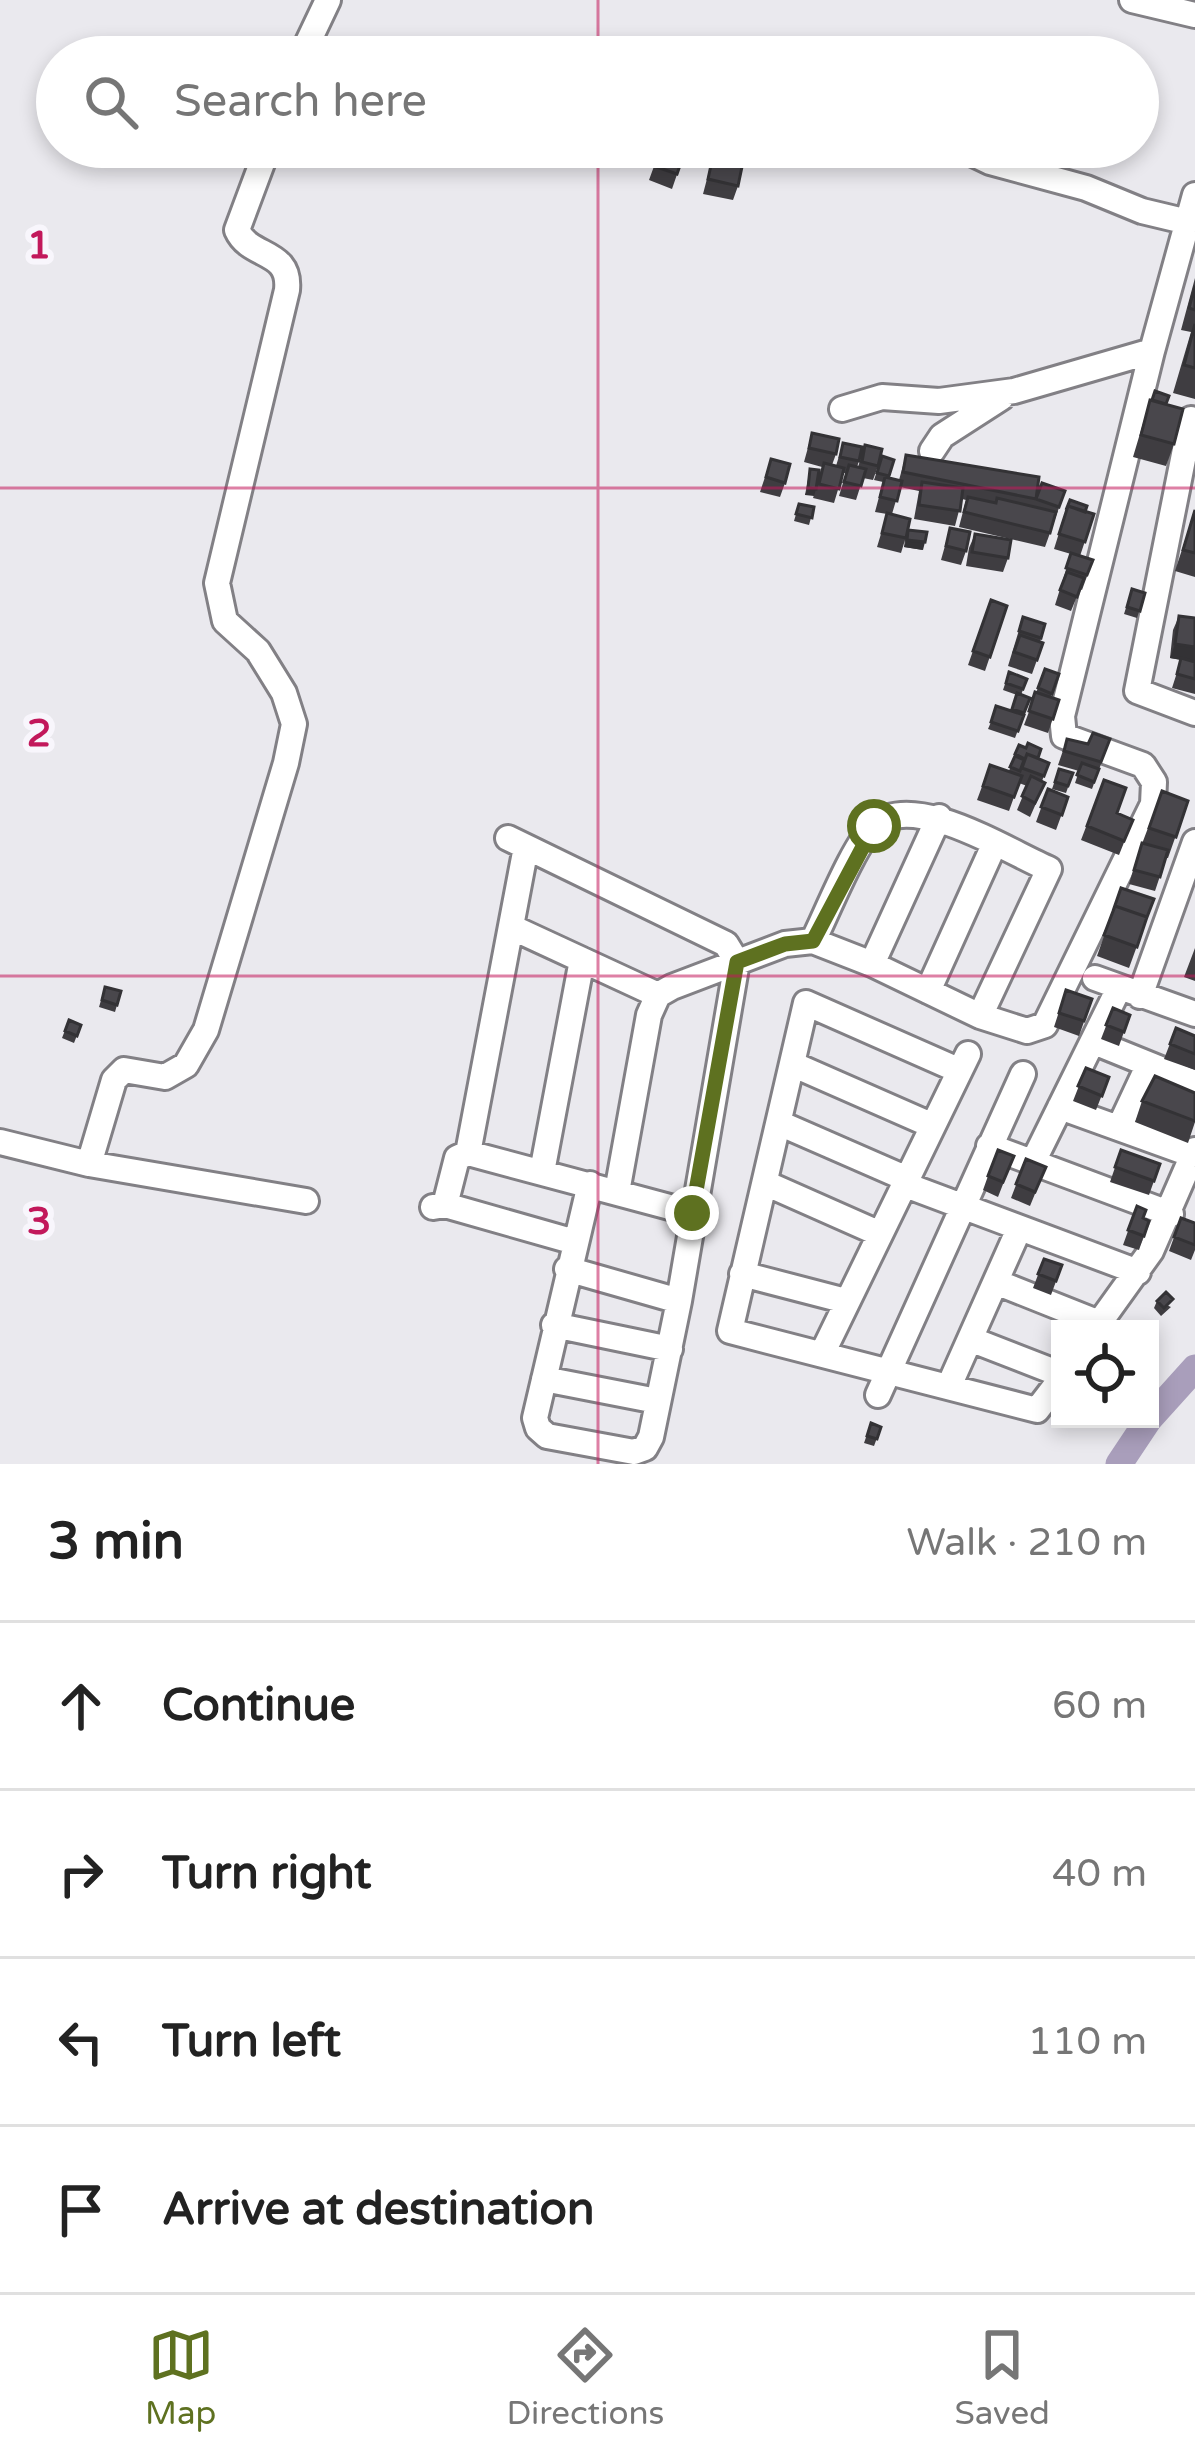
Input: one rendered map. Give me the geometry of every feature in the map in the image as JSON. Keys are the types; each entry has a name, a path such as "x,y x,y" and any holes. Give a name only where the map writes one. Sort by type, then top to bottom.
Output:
{"street":[{"path":"311,36 328,0"},
{"path":"1132,0 1195,15"},
{"path":"89,1164 114,1080 124,1070 165,1078 176,1074 206,1030 294,724 284,693 258,651 225,621 217,583 289,274 284,265 241,239 237,230 260,168"},
{"path":"1017,168 1187,222"},
{"path":"616,1192 649,1016 658,995 737,962 785,944 813,941 980,1016 1027,1031 1045,1025 1153,804 1154,782 1144,764 1064,736 1062,716 1151,351 1195,195"},
{"path":"842,409 882,397 939,401 1014,391 1151,351"},
{"path":"932,451 942,436 1014,391"},
{"path":"1185,417 1137,691 1195,713"},
{"path":"813,941 874,826 898,812 939,818 1049,869 980,1016"},
{"path":"872,964 939,818"},
{"path":"468,1153 511,927 517,842 726,944 737,962 670,1349 644,1448 634,1452 547,1436 535,1418 590,1184"},
{"path":"1033,1162 1094,1042 1129,992 1195,842"},
{"path":"928,991 994,845"},
{"path":"511,927 658,995"},
{"path":"542,1172 582,960"},
{"path":"1095,978 1195,1014"},
{"path":"822,1354 963,1062 806,1003 730,1331 822,1354 884,1384 950,1386 1036,1410 1051,1389"},
{"path":"1094,1042 1195,1083"},
{"path":"792,1064 931,1125"},
{"path":"1119,1128 1148,1066"},
{"path":"884,1384 1023,1074"},
{"path":"1060,1107 1194,1152 1171,1214 1138,1272 1102,1320"},
{"path":"779,1123 960,1208 1138,1272"},
{"path":"0,1142 89,1164 306,1201"},
{"path":"989,1146 1171,1214"},
{"path":"574,1242 439,1206 457,1158 468,1153 692,1213"},
{"path":"766,1183 878,1233"},
{"path":"950,1386 1019,1229"},
{"path":"567,1269 680,1301"},
{"path":"742,1274 846,1300"},
{"path":"997,1282 1083,1320"},
{"path":"554,1325 670,1349"},
{"path":"970,1339 1051,1373"},
{"path":"544,1378 657,1401"}],"building":[{"path":"710,168 742,168 738,186 708,179"},
{"path":"1195,324 1195,368 1184,365"},
{"path":"1155,391 1169,396 1166,404 1152,400"},
{"path":"1150,400 1183,409 1174,444 1141,435"},
{"path":"812,433 839,439 836,454 809,448"},
{"path":"843,443 862,447 859,461 840,457"},
{"path":"865,445 882,449 878,466 862,462"},
{"path":"906,455 1039,477 1036,499 903,472"},
{"path":"882,456 894,460 889,476 877,473"},
{"path":"771,459 790,464 785,483 766,477"},
{"path":"824,463 844,468 839,489 819,484"},
{"path":"849,465 866,469 861,486 844,482"},
{"path":"810,469 819,470 816,489 808,488"},
{"path":"885,477 902,481 897,501 880,497"},
{"path":"922,482 963,488 960,511 919,505"},
{"path":"1042,483 1065,491 1059,507 1036,499"},
{"path":"968,497 996,503 997,498 1056,512 1050,533 964,512"},
{"path":"1070,500 1087,506 1085,512 1068,506 1066,510"},
{"path":"799,504 814,507 812,518 796,514"},
{"path":"1068,506 1094,514 1085,542 1059,534"},
{"path":"1195,510 1195,553 1183,550"},
{"path":"887,513 910,519 906,538 882,533"},
{"path":"950,528 970,532 966,551 946,546"},
{"path":"908,530 927,532 925,542 907,540"},
{"path":"975,534 1011,540 1008,558 972,552"},
{"path":"1071,553 1093,560 1087,575 1066,568"},
{"path":"1067,572 1084,578 1077,597 1060,590"},
{"path":"1132,589 1145,593 1140,611 1127,607"},
{"path":"991,600 1007,606 990,657 973,651"},
{"path":"1179,616 1195,618 1195,647 1175,644"},
{"path":"1023,617 1045,624 1041,638 1019,631"},
{"path":"1020,635 1043,643 1037,660 1014,652"},
{"path":"1181,658 1195,662 1195,679 1177,674"},
{"path":"1045,669 1059,674 1052,694 1038,688"},
{"path":"1009,672 1027,679 1023,689 1006,683"},
{"path":"1035,692 1059,700 1053,719 1029,711"},
{"path":"1017,693 1030,698 1024,713 1012,709"},
{"path":"996,706 1024,715 1018,731 991,722"},
{"path":"1093,733 1110,739 1101,762 1064,751 1067,739 1088,744"},
{"path":"1028,743 1041,749 1038,758 1015,754 1019,745 1026,748"},
{"path":"1027,754 1049,763 1044,776 1022,768"},
{"path":"1015,756 1024,760 1020,771 1010,767"},
{"path":"1082,763 1099,769 1094,782 1077,775"},
{"path":"990,765 1022,776 1014,797 983,786"},
{"path":"1059,769 1073,773 1068,786 1055,782"},
{"path":"1031,776 1045,783 1035,803 1022,796"},
{"path":"1104,780 1126,788 1117,813 1133,820 1124,841 1087,826"},
{"path":"1048,789 1068,797 1062,815 1041,807"},
{"path":"1162,791 1188,801 1176,837 1149,828"},
{"path":"1142,843 1168,850 1160,877 1134,870"},
{"path":"1121,888 1154,899 1147,917 1115,906 1113,911"},
{"path":"1115,906 1147,917 1137,947 1104,935"},
{"path":"105,987 121,991 117,1005 102,1000"},
{"path":"1066,990 1092,999 1084,1021 1059,1013"},
{"path":"1113,1008 1130,1015 1124,1032 1106,1025"},
{"path":"69,1020 81,1025 77,1036 65,1031"},
{"path":"1176,1028 1195,1036 1195,1054 1170,1044"},
{"path":"1086,1068 1109,1077 1102,1096 1078,1086"},
{"path":"1155,1076 1195,1093 1195,1121 1142,1101"},
{"path":"998,1150 1014,1156 1003,1182 988,1176"},
{"path":"1121,1150 1160,1164 1154,1181 1115,1167"},
{"path":"1026,1159 1046,1167 1035,1192 1016,1184"},
{"path":"1137,1206 1146,1210 1143,1218 1149,1221 1144,1236 1128,1230"},
{"path":"1181,1218 1195,1223 1195,1245 1174,1237"},
{"path":"1044,1259 1062,1265 1056,1281 1038,1274"},
{"path":"1166,1292 1173,1299 1164,1308 1157,1301"},
{"path":"871,1423 881,1427 877,1439 867,1436"}],"waterway":[{"path":"1159,1408 1195,1368"},
{"path":"1119,1464 1143,1428"}],"route":[{"path":"692,1213 737,962 785,944 813,941 874,826"}]}
